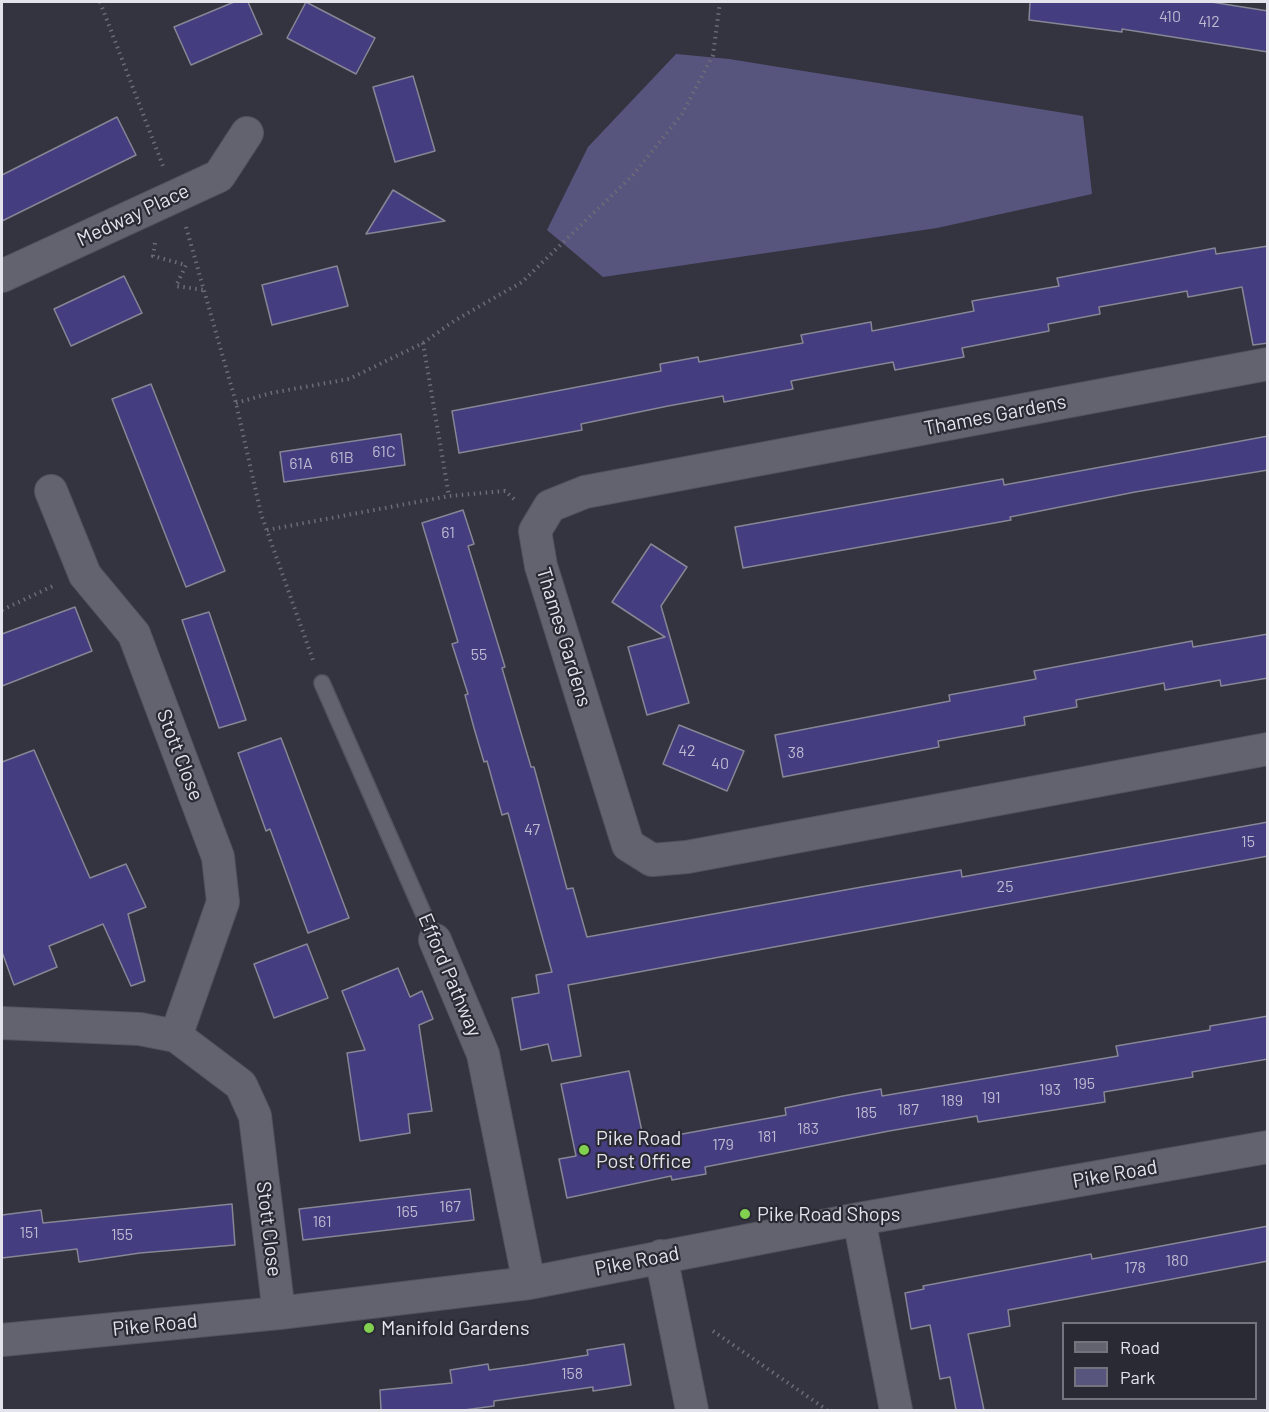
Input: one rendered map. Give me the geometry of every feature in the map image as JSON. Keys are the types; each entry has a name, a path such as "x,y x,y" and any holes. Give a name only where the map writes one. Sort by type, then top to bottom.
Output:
{"street":[{"name":"Medway Place","path":"2,276 164,188 219,176 247,133"},
{"name":"Thames Gardens","path":"1268,364 585,492 550,506 535,531 541,566 628,845 652,860 699,854 1268,749"},
{"name":"Stott Close","path":"51,492 84,572 134,634 218,856 223,902 176,1036"},
{"name":"Efford Pathway","path":"435,940 471,1020 483,1054 529,1283"},
{"name":"Stott Close","path":"2,1023 140,1029 176,1036 241,1085 255,1116 279,1313"},
{"name":"Pike Road","path":"2,1340 279,1313 529,1283 859,1219 1268,1148"},
{"path":"859,1219 896,1410"},
{"path":"661,1256 692,1410"}],"lane":[{"name":"Efford Pathway","path":"322,683 435,940"}],"path":[{"path":"100,2 164,188 153,256 186,266 176,286 204,290"},
{"path":"236,403 271,393 349,379 423,343 454,321 522,282 633,175 682,114 713,55 720,2"},
{"path":"186,226 236,403 267,530 322,683"},
{"path":"423,343 449,496"},
{"path":"267,530 449,496 505,492 542,521"},
{"path":"2,610 84,572"},
{"path":"670,1302 826,1410"}],"green space":[{"path":"676,54 729,59 1083,116 1092,194 937,228 603,277 547,230 588,147"}],"building":[{"path":"234,2 248,2 262,34 191,65 174,27"},
{"path":"306,2 375,38 356,74 287,38"},
{"path":"1030,2 1211,2 1268,11 1268,52 1122,29 1122,32 1029,20"},
{"path":"413,76 435,151 395,162 373,87"},
{"path":"117,117 136,155 2,221 2,175"},
{"path":"393,190 445,221 366,234"},
{"path":"1268,246 1268,343 1253,345 1242,287 1188,297 1187,291 1099,307 1100,314 1048,324 1049,331 962,348 964,357 895,370 893,362 791,381 793,389 724,402 723,396 668,406 581,424 582,430 459,453 452,411 661,371 660,364 698,357 699,362 803,343 801,335 871,322 872,331 974,311 972,301 1059,286 1057,278 1215,248 1216,254"},
{"path":"337,266 348,306 272,325 262,285"},
{"path":"124,276 142,313 71,346 54,309"},
{"path":"151,384 225,571 186,587 112,399"},
{"path":"401,434 405,465 284,482 280,452"},
{"path":"1268,436 1268,470 1135,492 1010,517 1011,520 743,568 735,527 1003,479 1004,485"},
{"path":"463,510 474,544 468,546 505,667 502,668 531,767 534,767 567,889 573,888 587,937 961,870 962,877 1268,822 1268,856 568,985 581,1056 552,1061 548,1044 521,1050 512,998 539,993 536,975 552,972 508,813 502,815 487,761 484,762 474,728 465,695 468,694 452,644 458,642 422,523"},
{"path":"651,544 687,567 661,606 689,703 647,715 628,647 665,637 612,602"},
{"path":"75,607 92,651 2,686 2,634"},
{"path":"209,612 246,720 219,728 182,620"},
{"path":"1268,634 1268,678 1221,686 1220,680 1165,690 1164,683 1076,700 1077,707 1024,717 1025,725 938,741 939,747 783,777 775,735 950,701 949,695 1036,679 1034,671 1192,641 1193,647"},
{"path":"679,725 744,751 727,791 663,764"},
{"path":"281,738 349,918 308,933 270,829 266,831 238,753"},
{"path":"34,750 90,878 126,864 146,907 128,914 145,981 131,986 103,924 49,946 57,967 14,985 2,952 2,762"},
{"path":"307,944 328,998 274,1018 254,964"},
{"path":"398,968 410,997 422,991 433,1019 419,1025 432,1111 408,1114 410,1133 360,1141 347,1053 365,1050 342,991"},
{"path":"1268,1016 1268,1059 1192,1072 1193,1077 1104,1092 1105,1102 978,1122 977,1116 889,1131 705,1167 706,1174 672,1180 671,1176 567,1198 559,1159 576,1156 561,1084 629,1071 644,1141 786,1115 785,1108 881,1089 882,1096 1118,1056 1116,1046 1210,1030 1210,1026"},
{"path":"470,1189 474,1220 303,1240 299,1209"},
{"path":"232,1204 235,1245 140,1253 79,1262 77,1249 2,1258 2,1215 41,1210 43,1223"},
{"path":"1268,1226 1268,1261 1008,1310 1010,1326 968,1334 984,1410 956,1410 950,1377 940,1379 930,1325 911,1329 905,1293 924,1289 923,1286 1091,1254 1092,1259"},
{"path":"624,1344 631,1385 593,1391 593,1387 494,1401 494,1406 464,1410 381,1410 380,1390 452,1383 450,1370 488,1364 489,1370 526,1365 588,1355 587,1350"}],"place":[{"name":"Pike Road Post Office","path":"584,1150"},
{"name":"Pike Road Shops","path":"745,1214"},
{"name":"Manifold Gardens","path":"369,1328"}]}
